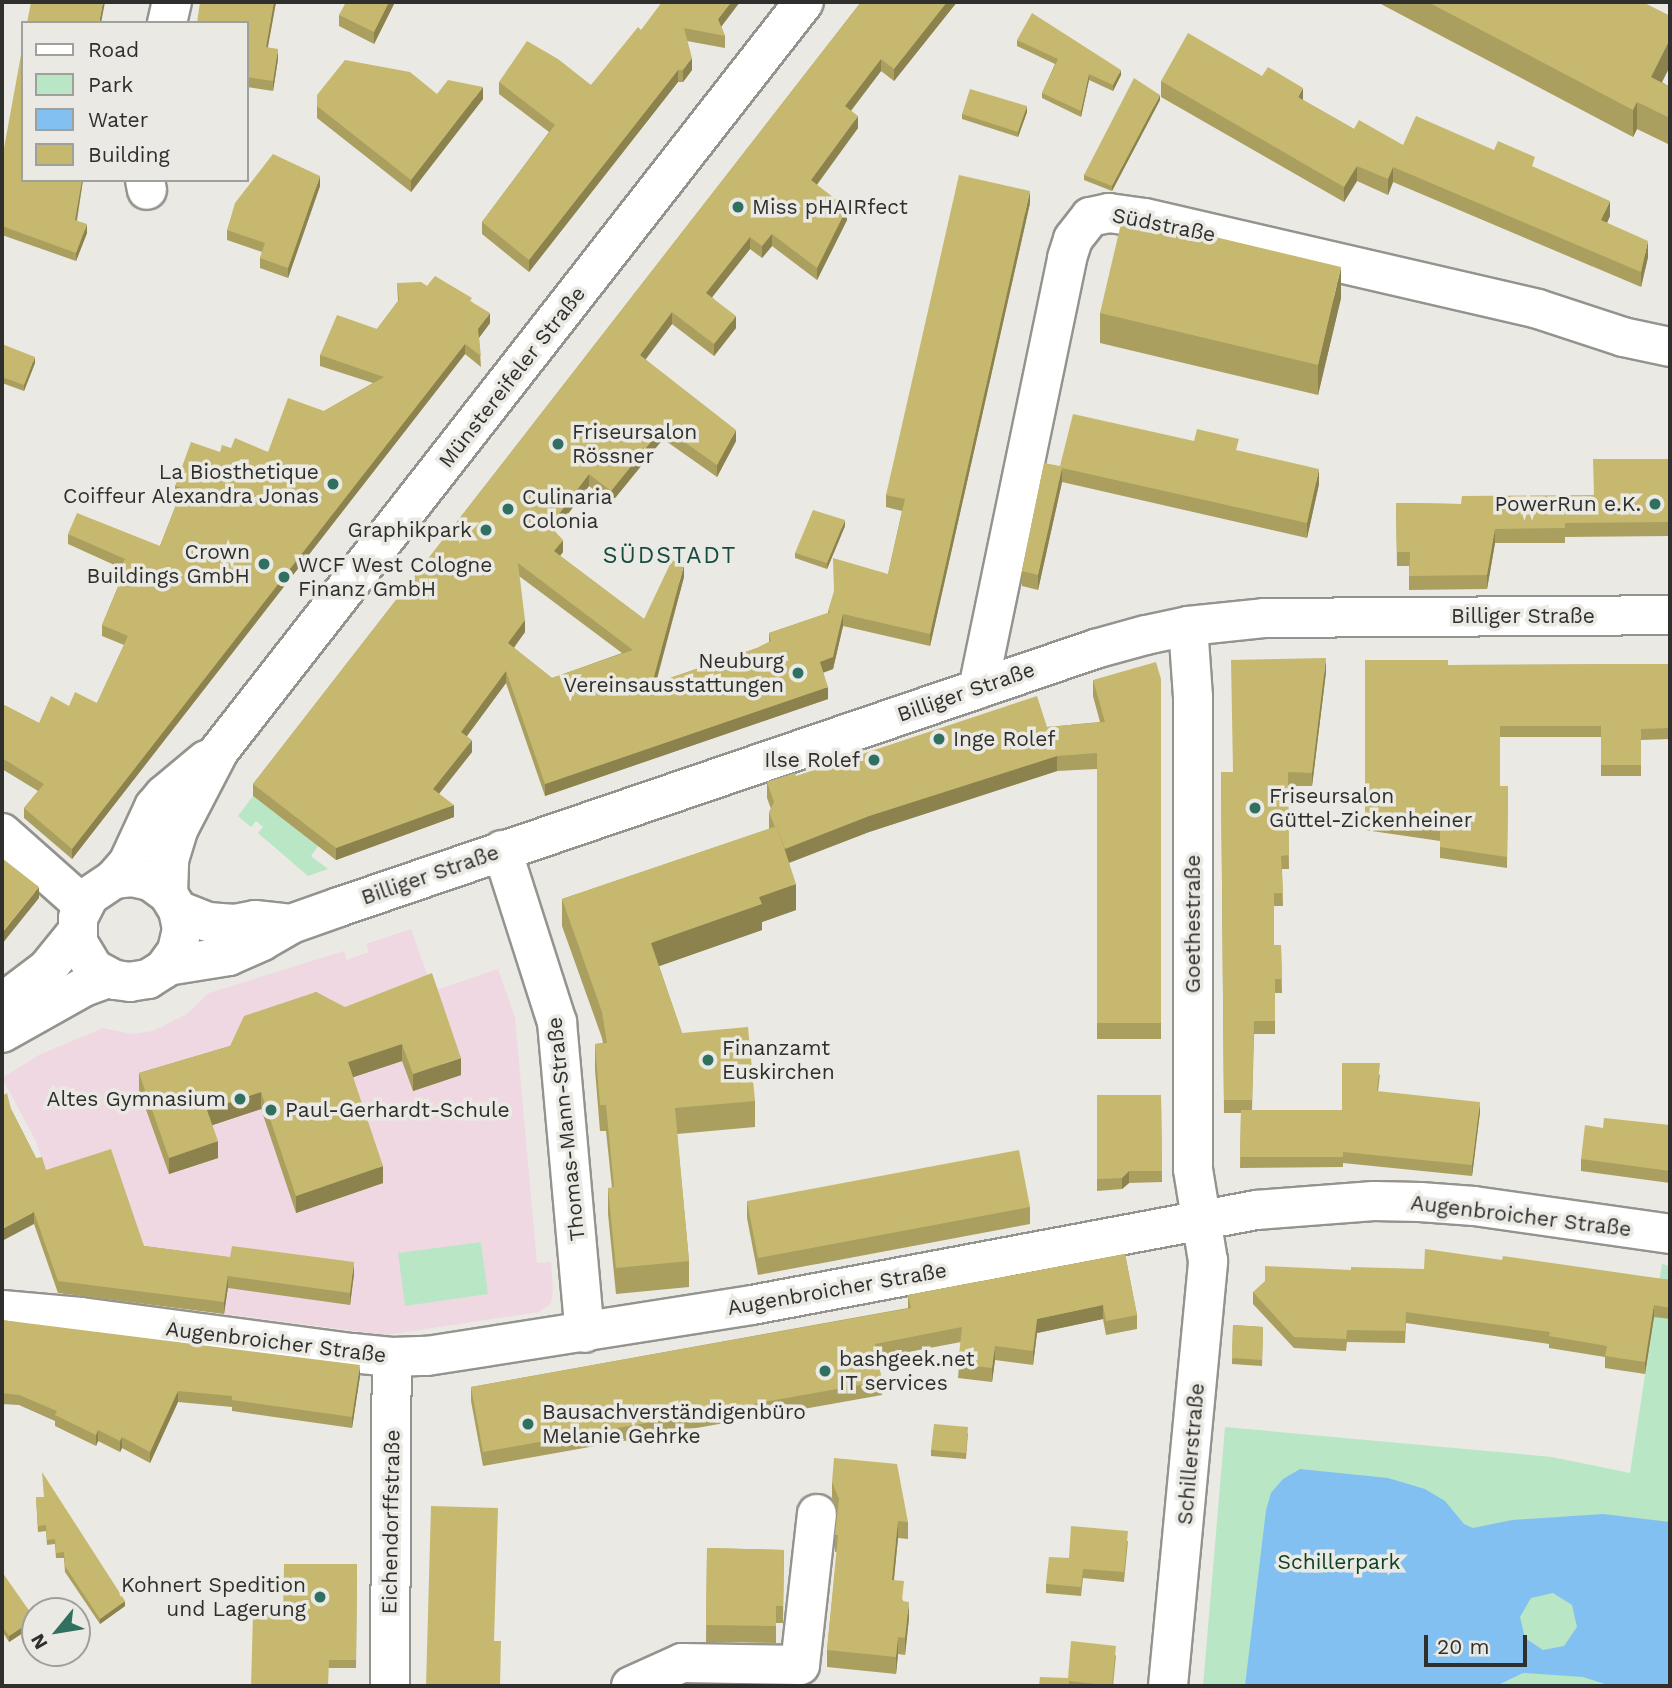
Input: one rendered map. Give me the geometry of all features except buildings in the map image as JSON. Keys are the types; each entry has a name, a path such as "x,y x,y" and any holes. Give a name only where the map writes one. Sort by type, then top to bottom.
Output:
{"street":[{"path":"167,21 172,2"},
{"name":"Münstereifeler Straße","path":"173,902 169,860 179,828 219,751 804,2"},
{"name":"Südstraße","path":"978,689 1067,258 1080,226 1090,217 1109,213 1145,218 1538,309 1623,337 1670,347"},
{"name":"Billiger Straße","path":"166,966 229,956 262,941 291,923 502,850 1095,649 1188,626 1313,616 1670,615"},
{"name":"Goethestraße","path":"1188,626 1193,697 1193,1169 1203,1221"},
{"name":"Münstereifeler Straße","path":"114,879 132,856 159,801 185,775 219,751"},
{"path":"2,833 80,918 87,961 109,978"},
{"name":"Thomas-Mann-Straße","path":"502,850 557,1022 585,1333"},
{"path":"2,1003 47,969 97,888 114,879 140,878 157,885 173,902 181,936 176,954 166,966 141,981 109,978 84,987 37,1016 2,1033"},
{"name":"Billiger Straße","path":"173,902 215,923 235,924 256,920 291,923"},
{"name":"Augenbroicher Straße","path":"2,1310 81,1317 392,1357 427,1356 752,1305 1256,1210 1327,1204 1420,1202 1474,1206 1670,1234"},
{"name":"Schillerstraße","path":"1168,1686 1208,1261 1203,1221"},
{"name":"Eichendorffstraße","path":"390,1686 392,1357"},
{"path":"631,1686 682,1663 800,1665 817,1514"}],"shaded area":[{"name":"Paul-Gerhardt-Schule","path":"411,929 433,991 498,969 515,1018 537,1263 551,1262 551,1303 539,1312 386,1335 86,1296 36,1141 2,1078 39,1055 103,1028 132,1034 153,1031 187,1014 209,993 344,951 347,960 369,952 366,944"}],"green space":[{"path":"253,796 318,846 311,856 328,869 308,876 258,833 263,827 256,821 251,827 238,816"},
{"path":"481,1242 488,1294 405,1306 398,1253"},
{"name":"Schillerpark","path":"1662,1264 1670,1266 1670,1686 1203,1686 1225,1427 1552,1457 1630,1473"}],"water":[{"name":"Schillerpark","path":"1300,1469 1388,1478 1425,1489 1445,1501 1464,1524 1473,1528 1512,1520 1603,1514 1670,1522 1670,1686 1611,1686 1583,1677 1523,1673 1496,1686 1245,1686 1266,1510 1271,1493 1283,1479","holes":["1553,1593 1572,1605 1577,1627 1564,1646 1543,1650 1525,1638 1520,1617 1531,1598"]}],"place":[{"name":"Miss pHAIRfect","path":"738,207"},
{"name":"Friseursalon Rössner","path":"558,444"},
{"name":"La Biosthetique Coiffeur Alexandra Jonas","path":"333,484"},
{"name":"PowerRun e.K.","path":"1655,504"},
{"name":"Culinaria Colonia","path":"508,509"},
{"name":"Graphikpark","path":"486,530"},
{"name":"Crown Buildings GmbH","path":"264,564"},
{"name":"WCF West Cologne Finanz GmbH","path":"284,577"},
{"name":"Neuburg Vereinsausstattungen","path":"798,673"},
{"name":"Inge Rolef","path":"939,739"},
{"name":"Ilse Rolef","path":"874,760"},
{"name":"Friseursalon Güttel-Zickenheiner","path":"1255,808"},
{"name":"Finanzamt Euskirchen","path":"708,1060"},
{"name":"Altes Gymnasium","path":"240,1099"},
{"name":"Paul-Gerhardt-Schule","path":"271,1110"},
{"name":"bashgeek.net IT services","path":"825,1371"},
{"name":"Bausachverständigenbüro Melanie Gehrke","path":"528,1424"},
{"name":"Kohnert Spedition und Lagerung","path":"320,1597"}],"district":[{"name":"SÜDSTADT","path":"670,556"}]}
